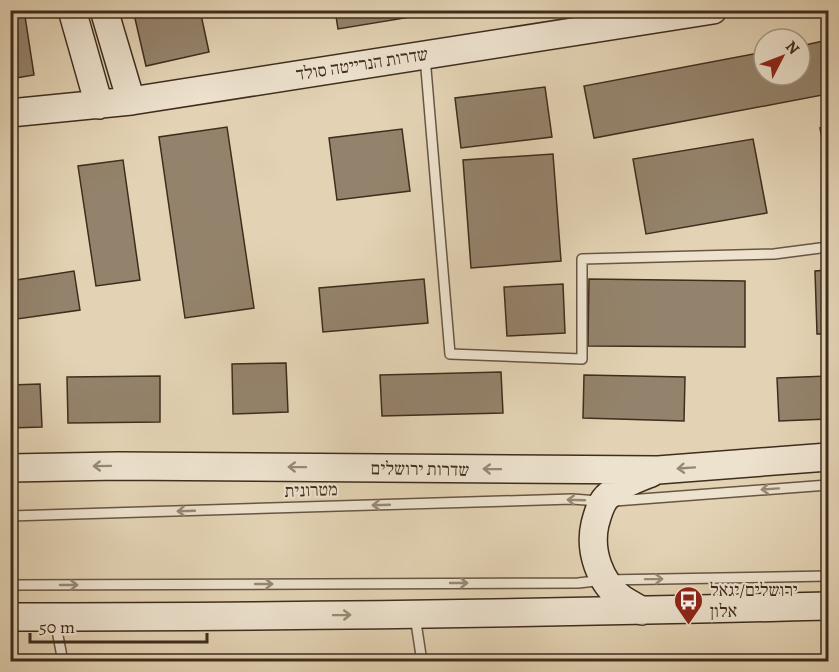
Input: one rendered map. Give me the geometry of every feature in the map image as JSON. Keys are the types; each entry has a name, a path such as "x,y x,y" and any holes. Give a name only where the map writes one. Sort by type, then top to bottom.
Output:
{"main road":[{"path":"72,10 99,105"},
{"path":"104,10 131,101"},
{"name":"שדרות הנרייטה סולד","path":"10,113 131,101 713,10"},
{"name":"שדרות ירושלים","path":"10,468 118,466 658,470 828,457"},
{"path":"642,611 620,598 605,580 594,559 592,536 603,501 624,484 658,470"},
{"path":"10,617 642,611 828,606"}],"lane":[{"path":"425,54 450,354 582,359 582,259 774,254 828,248"},
{"name":"מטרונית","path":"10,516 572,499 603,501 828,485"},
{"path":"10,585 578,583 605,580 828,576"},
{"path":"414,614 422,662"},
{"path":"55,617 63,662"}],"building":[{"path":"24,10 34,75 10,79 10,11"},
{"path":"133,10 200,10 209,52 146,66"},
{"path":"335,10 410,10 411,17 338,29"},
{"path":"828,40 828,94 594,138 584,86 752,54 752,87 812,87 812,43"},
{"path":"545,87 552,137 461,148 455,98"},
{"path":"227,127 254,308 185,318 159,137"},
{"path":"828,127 828,176 820,128"},
{"path":"402,129 410,191 337,200 329,138"},
{"path":"753,139 767,213 646,234 633,159"},
{"path":"553,154 561,261 471,268 463,160"},
{"path":"123,160 140,280 96,286 78,166"},
{"path":"828,270 828,334 817,334 815,271"},
{"path":"74,271 80,310 10,320 10,281"},
{"path":"424,279 428,323 323,332 319,288"},
{"path":"589,279 745,281 745,347 588,346"},
{"path":"563,284 565,333 507,336 504,287"},
{"path":"286,363 288,412 233,414 232,364"},
{"path":"501,372 503,413 382,416 380,375"},
{"path":"584,375 685,377 684,421 583,418"},
{"path":"160,376 160,422 68,423 67,377"},
{"path":"828,376 828,419 779,421 777,378"},
{"path":"40,384 42,427 10,428 10,385"}],"place":[{"name":"ירושלים/יגאל אלון","path":"689,626"}]}
